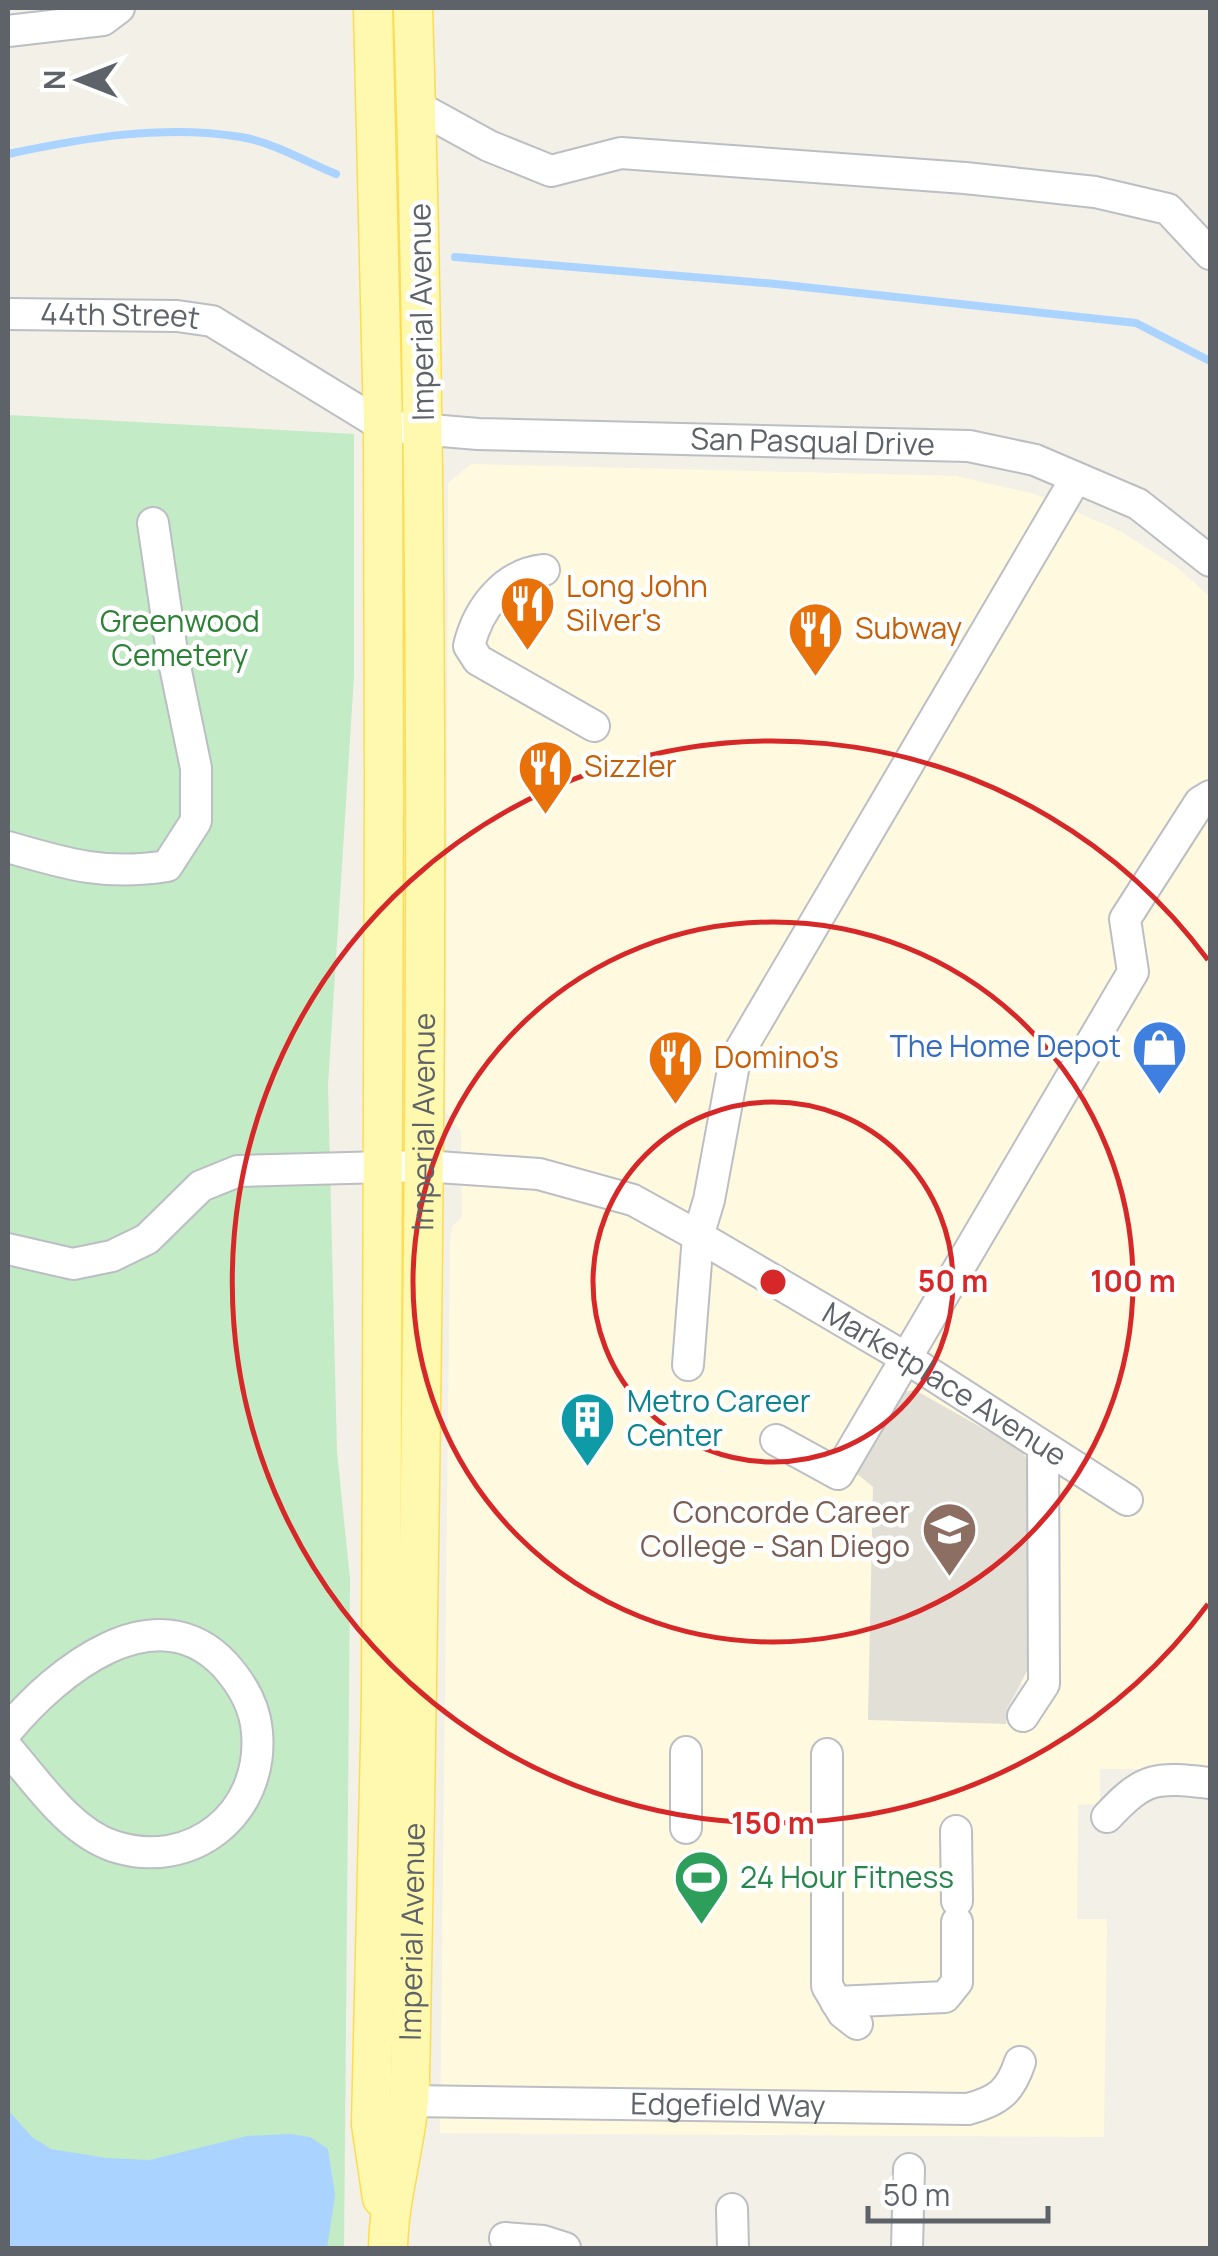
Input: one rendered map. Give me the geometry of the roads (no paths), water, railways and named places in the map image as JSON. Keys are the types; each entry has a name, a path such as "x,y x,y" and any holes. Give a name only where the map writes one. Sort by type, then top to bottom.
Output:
{"main road":[{"name":"Imperial Avenue","path":"373,8 383,426 381,1700 371,2124 388,2242"},
{"name":"Imperial Avenue","path":"388,2242 410,2101 423,1166 425,430 412,8"},
{"path":"376,1922 390,1957 392,2090 398,2098 410,2101"}],"street":[{"path":"8,32 103,20 119,8"},
{"path":"416,106 490,146 550,171 621,152 966,178 1095,192 1168,209 1210,254"},
{"name":"44th Street","path":"8,314 177,316 212,321 383,426"},
{"name":"San Pasqual Drive","path":"383,426 968,446 1035,460 1138,504 1210,561"},
{"path":"688,1365 698,1236 709,1200 735,1059 1076,478"},
{"path":"8,847 98,872 138,871 166,866 196,821 196,768 172,652 153,522"},
{"path":"544,570 522,572 503,585 473,629 469,646 478,660 594,726"},
{"path":"776,1440 838,1474 1133,972 1125,919 1200,802 1210,796"},
{"name":"Marketplace Avenue","path":"8,1249 74,1264 112,1256 146,1239 201,1186 238,1171 423,1166 540,1174 632,1200 698,1236 906,1358 1127,1500"},
{"path":"1022,1716 1044,1684 1043,1448"},
{"path":"8,1730 94,1652 147,1636 174,1638 216,1656 244,1689 257,1732 251,1782 231,1817 209,1839 158,1850 112,1846 96,1837 69,1818 8,1749"},
{"path":"686,1752 686,1828"},
{"path":"827,1754 827,1986 846,2013 945,1997 958,1982 956,1831"},
{"path":"1107,1817 1134,1788 1160,1778 1210,1783"},
{"name":"Edgefield Way","path":"410,2101 968,2109 996,2102 1012,2085 1020,2062"},
{"path":"907,2248 909,2170"},
{"path":"732,2209 734,2248"},
{"path":"505,2238 542,2241 566,2248"}],"water":[{"path":"8,2110 32,2137 51,2149 106,2158 150,2160 247,2136 310,2137 328,2149 335,2195 327,2248 8,2248"}],"waterway":[{"path":"8,154 153,132 212,133 265,143 336,174"},
{"path":"455,257 776,284 1136,323 1210,361"}],"place":[{"name":"Long John Silver's","path":"527,653"},
{"name":"Subway","path":"816,678"},
{"name":"Sizzler","path":"545,816"},
{"name":"The Home Depot","path":"1160,1096"},
{"name":"Domino's","path":"675,1107"},
{"name":"Metro Career Center","path":"588,1468"},
{"name":"Concorde Career College - San Diego","path":"949,1579"},
{"name":"24 Hour Fitness","path":"701,1927"}],"park label":[{"name":"Greenwood Cemetery","path":"180,639"}]}
